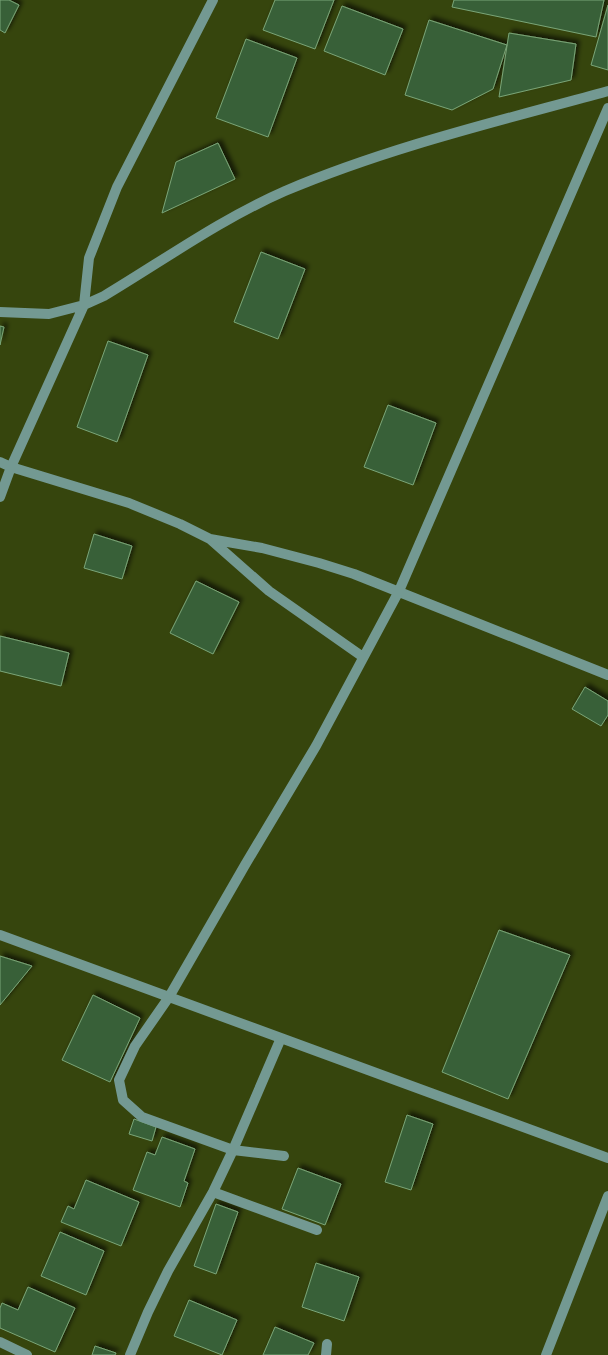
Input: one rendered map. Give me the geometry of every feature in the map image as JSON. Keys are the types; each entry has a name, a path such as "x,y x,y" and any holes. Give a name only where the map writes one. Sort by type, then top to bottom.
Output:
{"street":[{"path":"0,498 11,467 84,305 89,258 117,187 213,0"},
{"path":"0,312 49,314 84,305 104,296 229,220 285,191 376,157 426,141 608,92"},
{"path":"284,1156 233,1150 142,1117 123,1100 119,1080 135,1046 169,997 316,746 400,591 608,108"},
{"path":"0,462 11,467 129,503 180,524 210,539 269,591 363,657"},
{"path":"210,539 262,548 354,574 608,675"},
{"path":"0,935 608,1158"},
{"path":"130,1355 148,1312 168,1271 213,1192 233,1150 281,1038"},
{"path":"213,1192 317,1230"},
{"path":"546,1355 608,1196"},
{"path":"0,1342 27,1355"},
{"path":"326,1355 327,1344"}],"building":[{"path":"0,0 9,0 19,5 5,33 0,30"},
{"path":"275,0 334,0 315,49 263,30"},
{"path":"454,0 604,0 596,37 452,7"},
{"path":"608,5 608,70 591,65"},
{"path":"342,6 403,29 385,75 324,51"},
{"path":"429,20 507,45 493,89 452,110 405,95"},
{"path":"509,33 576,44 571,80 499,97"},
{"path":"246,39 297,58 268,137 216,118"},
{"path":"218,143 235,179 162,213 176,162"},
{"path":"261,252 305,269 278,339 234,322"},
{"path":"0,326 4,327 0,345"},
{"path":"108,341 148,355 117,442 77,427"},
{"path":"388,405 436,423 413,485 364,467"},
{"path":"94,534 132,546 122,579 84,568"},
{"path":"196,581 239,602 213,654 170,633"},
{"path":"0,636 69,653 61,686 0,671"},
{"path":"585,687 608,701 608,715 601,726 572,709"},
{"path":"499,930 570,955 508,1099 442,1072"},
{"path":"0,956 32,966 0,1005"},
{"path":"93,995 140,1018 110,1082 62,1060"},
{"path":"407,1115 433,1124 411,1190 385,1182"},
{"path":"134,1119 156,1127 152,1141 129,1134"},
{"path":"162,1137 195,1149 184,1181 188,1183 180,1207 133,1190 147,1152 155,1155"},
{"path":"298,1168 341,1184 325,1225 282,1209"},
{"path":"86,1180 139,1202 121,1246 61,1222 68,1206 74,1209"},
{"path":"216,1204 238,1212 216,1274 194,1266"},
{"path":"60,1232 104,1251 86,1295 41,1276"},
{"path":"316,1263 359,1277 344,1321 302,1307"},
{"path":"28,1287 75,1308 55,1352 0,1328 0,1308 2,1303 18,1310"},
{"path":"189,1300 237,1320 222,1355 174,1336"},
{"path":"275,1327 314,1343 308,1355 263,1355"},
{"path":"95,1346 116,1353 115,1355 92,1355"}]}
